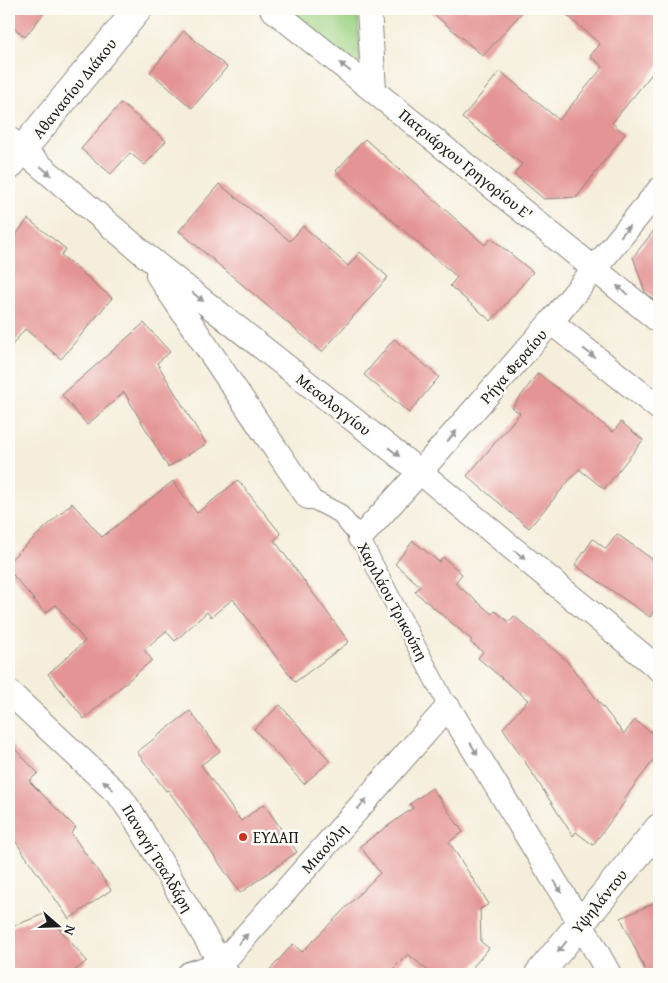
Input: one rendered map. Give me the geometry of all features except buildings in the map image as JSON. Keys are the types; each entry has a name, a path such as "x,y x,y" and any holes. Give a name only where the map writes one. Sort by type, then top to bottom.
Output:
{"street":[{"name":"Αθανασίου Διάκου","path":"13,152 138,9"},
{"name":"Πατριάρχου Γρηγορίου Ε'","path":"272,9 659,321"},
{"path":"370,9 374,90"},
{"name":"Μεσολογγίου","path":"13,152 420,472 659,669"},
{"name":"Ρήγα Φεραίου","path":"360,538 551,322 659,190"},
{"name":"Χαριλάου Τρικούπη","path":"145,255 308,496 338,513 360,538 448,707 581,924 609,974"},
{"path":"551,322 659,408"},
{"name":"Παναγή Τσαλδάρη","path":"9,692 120,796 133,814 224,969"},
{"name":"Μιαούλη","path":"224,969 448,707"},
{"name":"Υψηλάντου","path":"539,974 659,828"},
{"path":"190,974 224,969"}],"green space":[{"path":"289,9 358,9 360,69"}],"place":[{"name":"ΕΥΔΑΠ","path":"243,837"}]}
